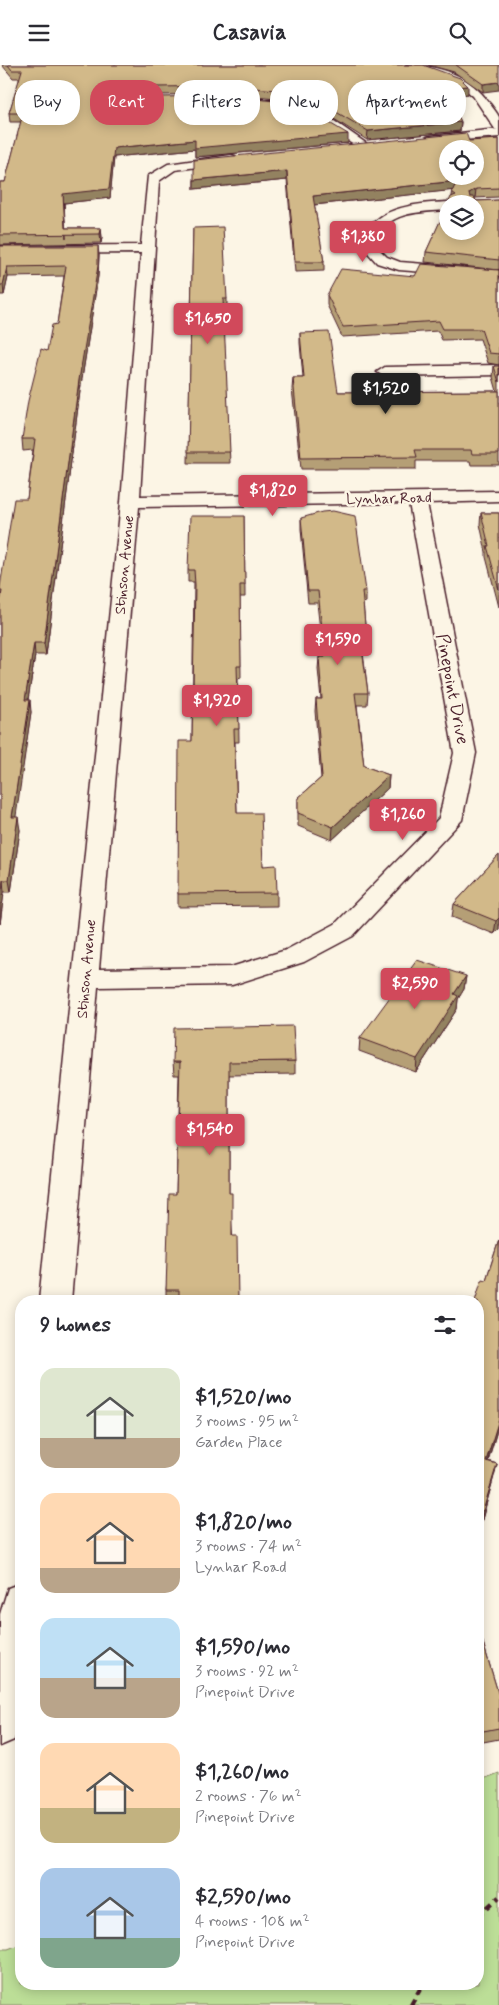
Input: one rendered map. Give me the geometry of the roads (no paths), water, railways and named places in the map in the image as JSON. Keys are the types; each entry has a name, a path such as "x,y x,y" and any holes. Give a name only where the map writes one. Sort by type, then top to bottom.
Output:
{"street":[{"path":"411,65 446,75 464,83 477,94 499,127"},
{"path":"260,103 300,108 323,118 368,145 344,148"},
{"path":"422,140 499,133"},
{"name":"Stinson Avenue","path":"56,1295 130,503 146,249 153,179 172,167 248,157"},
{"path":"439,207 419,209 385,218 368,236 368,245 375,255 387,263 410,267 499,274"},
{"path":"0,250 146,249"},
{"path":"385,372 499,370"},
{"name":"Lynhar Road","path":"130,503 499,496"},
{"name":"Pinepoint Drive","path":"85,978 232,976 295,957 344,930 450,820 465,753 417,498"},
{"path":"0,1726 15,1636"}]}
